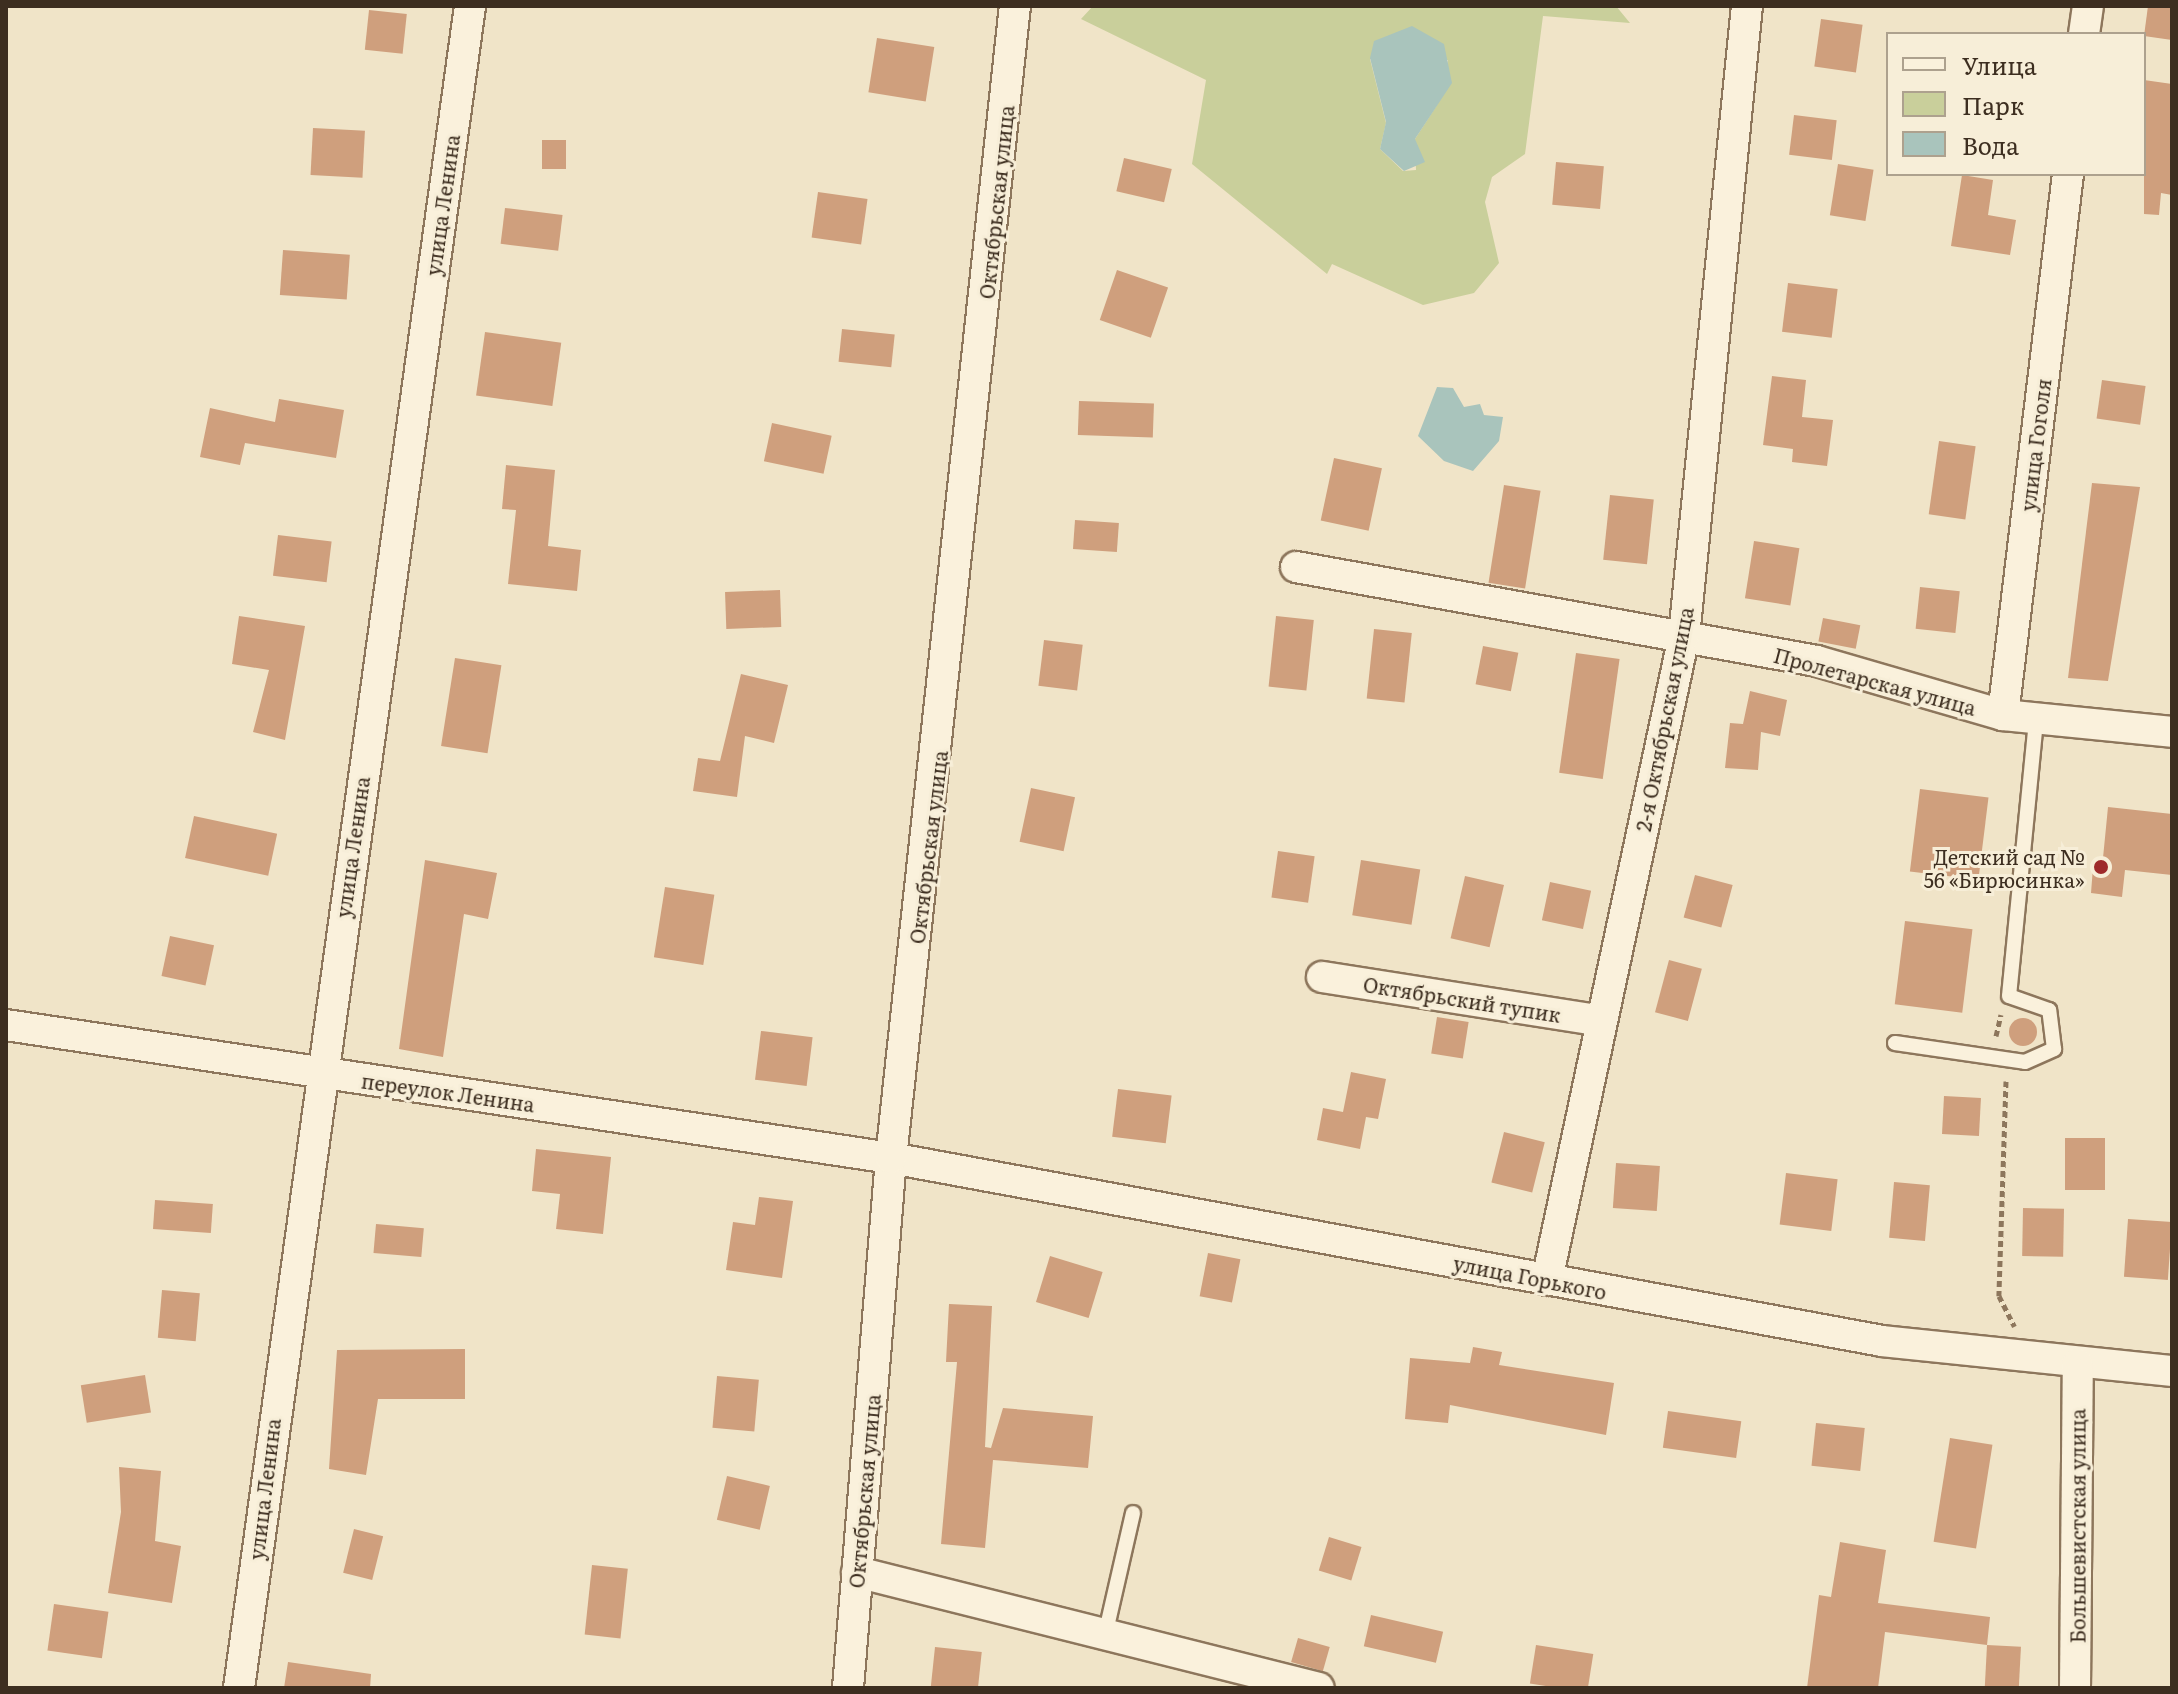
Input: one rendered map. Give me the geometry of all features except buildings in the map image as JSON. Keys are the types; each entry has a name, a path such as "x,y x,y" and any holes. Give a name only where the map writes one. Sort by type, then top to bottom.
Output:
{"street":[{"name":"улица Ленина","path":"239,1688 321,1073 470,6"},
{"name":"Октябрьская улица","path":"848,1688 891,1158 1015,6"},
{"name":"2-я Октябрьская улица","path":"1547,1280 1684,636 1747,6"},
{"path":"2084,32 2088,6"},
{"name":"улица Гоголя","path":"2003,715 2068,176"},
{"name":"Пролетарская улица","path":"1296,567 1817,661 2003,715 2172,732"},
{"name":"Октябрьский тупик","path":"1322,977 1602,1021"},
{"name":"переулок Ленина","path":"6,1025 891,1158"},
{"name":"улица Горького","path":"891,1158 1882,1341 2078,1364 2172,1371"},
{"name":"Большевистская улица","path":"2075,1688 2078,1364"},
{"path":"857,1572 1106,1631 1319,1688"}],"lane":[{"path":"1895,1043 2003,1059 2043,1058 2057,1038 2049,1010 2009,996 2036,719"},
{"path":"1106,1631 1133,1513"}],"path":[{"path":"2009,996 1995,1033 2003,1059 1999,1296 2024,1358"}],"green space":[{"path":"1093,6 1616,6 1630,23 1543,16 1525,154 1492,177 1485,202 1499,263 1474,293 1423,305 1332,264 1327,274 1192,164 1206,80 1081,19","holes":["1370,59 1448,60 1437,105 1415,139 1416,170 1403,171 1380,149 1386,123"]}],"water":[{"path":"1412,26 1444,44 1452,83 1415,139 1425,162 1404,171 1380,149 1386,122 1370,58 1374,41"},
{"path":"1437,387 1453,388 1464,407 1480,404 1484,415 1503,417 1499,441 1473,471 1444,461 1418,436"}],"place":[{"name":"Детский сад № 56 «Бирюсинка»","path":"2101,867"}]}
